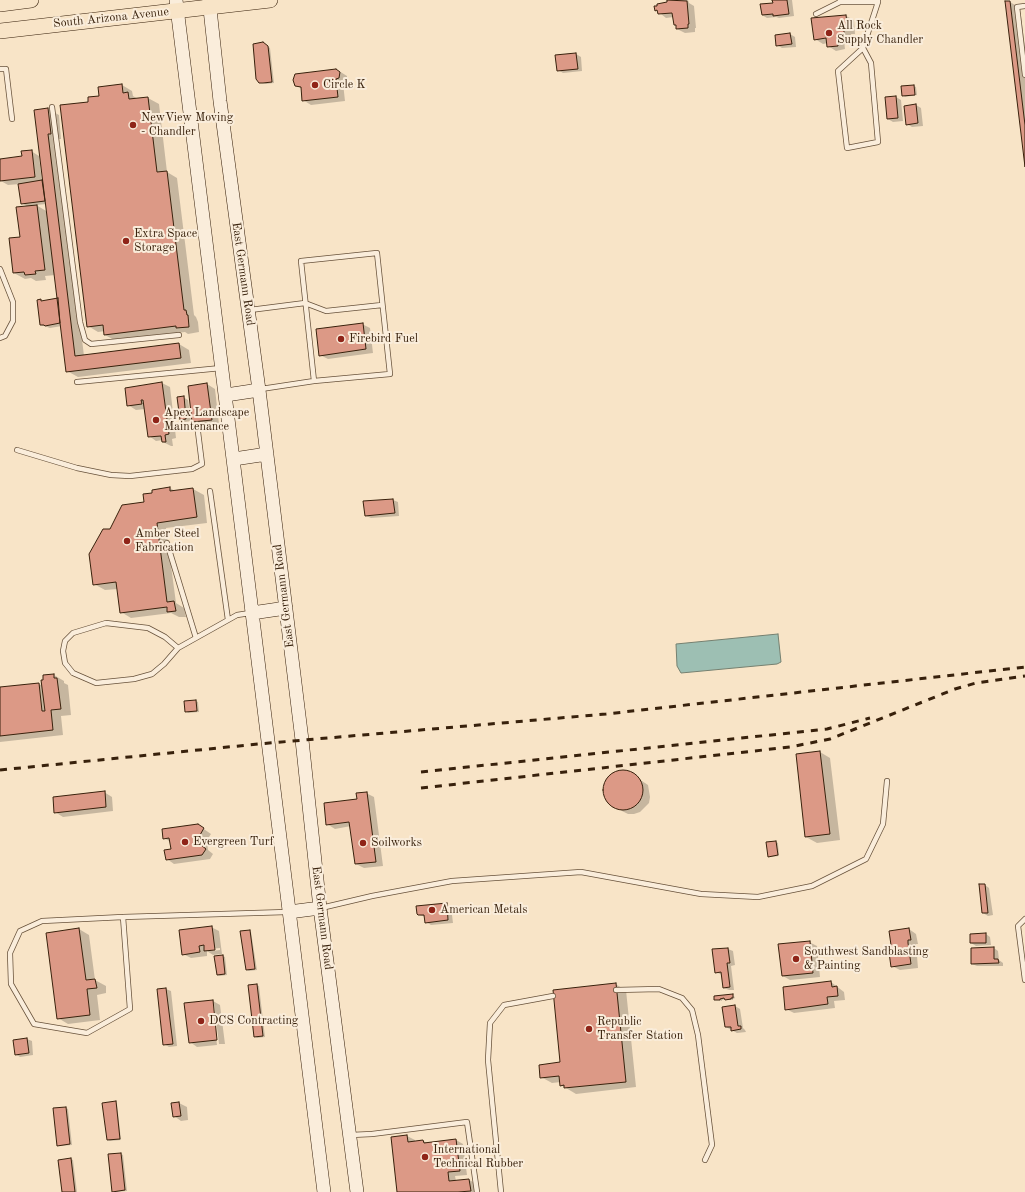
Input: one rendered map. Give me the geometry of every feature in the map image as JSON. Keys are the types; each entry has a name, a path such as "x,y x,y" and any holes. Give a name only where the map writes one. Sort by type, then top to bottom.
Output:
{"main road":[{"path":"0,4 31,0"},
{"name":"South Arizona Avenue","path":"0,31 177,5 270,0"},
{"name":"East Germann Road","path":"209,3 220,101 267,454 302,740 320,908 357,1192"},
{"path":"177,5 324,1192"},
{"path":"226,395 259,390"},
{"path":"234,459 267,454"},
{"path":"252,613 286,608"},
{"path":"289,912 320,908"}],"lane":[{"path":"816,14 840,1 878,1 863,48 838,71 847,148 878,142 871,63 863,48"},
{"path":"1025,6 1017,6 1025,75"},
{"path":"0,69 6,69 12,119"},
{"path":"52,107 80,322 85,340 91,344 179,335"},
{"path":"259,390 314,381 390,374 376,253 301,261 314,381"},
{"path":"0,269 13,302 13,321 5,336 0,338"},
{"path":"248,310 305,303 326,311 382,305"},
{"path":"77,382 223,368"},
{"path":"17,450 77,468 111,475 130,476 192,469 202,464 197,424"},
{"path":"210,491 228,620"},
{"path":"167,543 196,638"},
{"path":"178,648 165,637 148,628 106,623 73,634 65,642 63,651 65,663 73,673 96,683 134,679 152,674 164,664 178,648 228,620 237,615 252,613"},
{"path":"320,908 372,896 452,881 581,872 700,894 758,897 812,886 866,859 883,824 887,781"},
{"path":"123,917 130,1009 87,1033 34,1024 11,984 10,953 20,931 42,921 123,917 289,912"},
{"path":"1025,919 1018,926 1025,980"},
{"path":"616,990 659,988 682,998 692,1010 698,1035 712,1145 704,1160"},
{"path":"501,1192 488,1060 490,1023 504,1005 553,996"},
{"path":"350,1135 372,1134 467,1122 477,1192"}],"water":[{"path":"778,634 781,662 777,664 681,673 677,666 676,644"}],"building":[{"path":"667,0 687,1 688,28 676,29 672,13 658,14 657,10 655,11 654,6 667,2"},
{"path":"772,0 787,0 789,14 773,16 773,14 762,15 760,4 773,3"},
{"path":"1005,1 1010,1 1025,125 1025,167"},
{"name":"All Rock Supply Chandler","path":"846,15 848,30 844,30 844,36 837,37 838,46 827,47 826,38 814,40 811,18"},
{"path":"790,33 792,44 776,46 775,35"},
{"path":"263,42 268,46 272,82 259,83 256,79 253,44"},
{"path":"576,53 578,69 557,71 555,55"},
{"name":"Circle K","path":"336,69 340,72 339,78 336,79 338,97 302,101 301,87 295,86 293,80 295,74"},
{"name":"Extra Space Storage","path":"122,84 123,93 128,92 129,99 148,97 157,172 167,171 184,310 186,310 188,315 189,327 176,328 176,326 104,335 103,325 87,327 60,105 88,102 88,97 99,96 98,87"},
{"path":"914,85 915,95 902,96 901,86"},
{"path":"896,96 898,118 887,119 885,97"},
{"path":"916,104 918,123 906,125 904,106"},
{"path":"48,108 51,134 48,134 75,356 179,343 181,358 66,372 34,110"},
{"path":"32,150 35,177 0,181 0,159 22,156 21,151"},
{"path":"42,180 45,201 21,204 18,184"},
{"path":"37,205 45,270 35,271 36,274 25,275 24,272 13,273 9,238 20,237 16,207"},
{"path":"58,298 60,323 45,326 40,325 37,300 41,299 41,301"},
{"name":"Firebird Fuel","path":"363,323 366,349 319,356 316,329"},
{"name":"Apex Landscape Maintenance","path":"162,382 169,434 165,435 166,442 162,442 161,436 148,437 143,400 141,400 142,404 127,406 125,388"},
{"path":"207,383 212,420 192,422 188,386"},
{"path":"184,396 186,419 180,420 177,397"},
{"name":"Amber Steel Fabrication","path":"170,487 170,491 193,488 197,517 157,523 167,602 174,601 176,611 167,612 167,607 120,613 116,582 93,585 89,554 103,529 110,529 122,505 144,502 143,494 152,493 152,490"},
{"path":"393,499 395,513 365,516 363,501"},
{"path":"54,674 54,678 57,678 61,709 51,710 53,730 0,736 0,687 39,683 42,711 45,711 41,680 43,680 43,675"},
{"path":"196,700 197,711 185,712 184,701"},
{"path":"820,751 830,834 805,837 796,754"},
{"path":"623,770 631,772 637,776 641,782 643,790 641,798 637,804 631,808 623,810 615,808 609,804 605,798 603,790 605,782 609,776 615,772"},
{"path":"105,791 106,807 54,813 53,797"},
{"name":"Soilworks","path":"367,792 376,862 355,864 349,822 326,825 324,803 357,799 356,793"},
{"name":"Evergreen Turf","path":"198,824 204,828 200,835 201,845 206,849 202,855 166,860 164,850 171,849 169,838 163,839 162,829"},
{"path":"776,841 778,855 768,857 766,842"},
{"path":"979,884 985,884 988,913 982,913"},
{"name":"American Metals","path":"447,903 448,920 425,923 424,915 417,914 416,906"},
{"path":"212,926 215,950 204,951 204,945 199,946 200,952 182,955 179,930"},
{"path":"79,928 86,980 95,979 97,988 87,989 90,1015 57,1019 46,933"},
{"path":"909,928 911,940 908,940 908,943 911,964 891,967 888,945 891,945 889,931"},
{"path":"250,930 255,969 246,970 240,931"},
{"path":"986,933 986,943 970,943 970,934"},
{"name":"Southwest Sandblasting & Painting","path":"810,941 813,973 782,976 778,944"},
{"path":"994,947 994,959 998,959 999,963 971,964 971,948"},
{"path":"728,948 730,963 727,963 730,987 723,988 721,972 715,973 712,949"},
{"path":"223,955 225,974 217,975 214,956"},
{"path":"831,981 832,987 837,986 838,996 827,997 828,1004 785,1010 783,987"},
{"name":"Republic Transfer Station","path":"616,983 626,1082 564,1088 564,1085 560,1086 559,1076 540,1078 539,1065 560,1062 553,990"},
{"path":"257,984 263,1036 254,1037 248,985"},
{"path":"166,988 173,1044 163,1045 157,989"},
{"path":"733,994 733,998 731,999 725,1000 724,998 714,1000 714,996"},
{"name":"DCS Contracting","path":"213,1000 217,1040 189,1043 184,1003"},
{"path":"735,1005 738,1026 741,1026 741,1029 731,1031 731,1027 725,1027 722,1007"},
{"path":"27,1038 29,1053 15,1055 13,1040"},
{"path":"116,1101 120,1139 107,1140 102,1103"},
{"path":"179,1102 181,1116 173,1117 171,1103"},
{"path":"66,1107 70,1144 57,1146 53,1108"},
{"name":"International Technical Rubber","path":"407,1135 408,1142 423,1140 424,1143 456,1139 460,1171 448,1172 449,1181 469,1179 471,1191 397,1192 391,1137"},
{"path":"121,1153 125,1190 112,1192 108,1154"},
{"path":"71,1158 75,1192 62,1192 58,1160"}],"railway":[{"path":"0,770 258,744 606,714 1025,667"},
{"path":"421,788 790,747 830,739 955,689 976,683 1025,676"},
{"path":"421,772 827,729 870,718"}],"place":[{"name":"All Rock Supply Chandler","path":"829,33"},
{"name":"Circle K","path":"315,85"},
{"name":"NewView Moving - Chandler","path":"133,125"},
{"name":"Extra Space Storage","path":"126,241"},
{"name":"Firebird Fuel","path":"341,339"},
{"name":"Apex Landscape Maintenance","path":"156,420"},
{"name":"Amber Steel Fabrication","path":"127,541"},
{"name":"Evergreen Turf","path":"185,842"},
{"name":"Soilworks","path":"363,843"},
{"name":"American Metals","path":"432,910"},
{"name":"Southwest Sandblasting & Painting","path":"796,959"},
{"name":"DCS Contracting","path":"201,1021"},
{"name":"Republic Transfer Station","path":"589,1029"},
{"name":"International Technical Rubber","path":"425,1157"}]}
